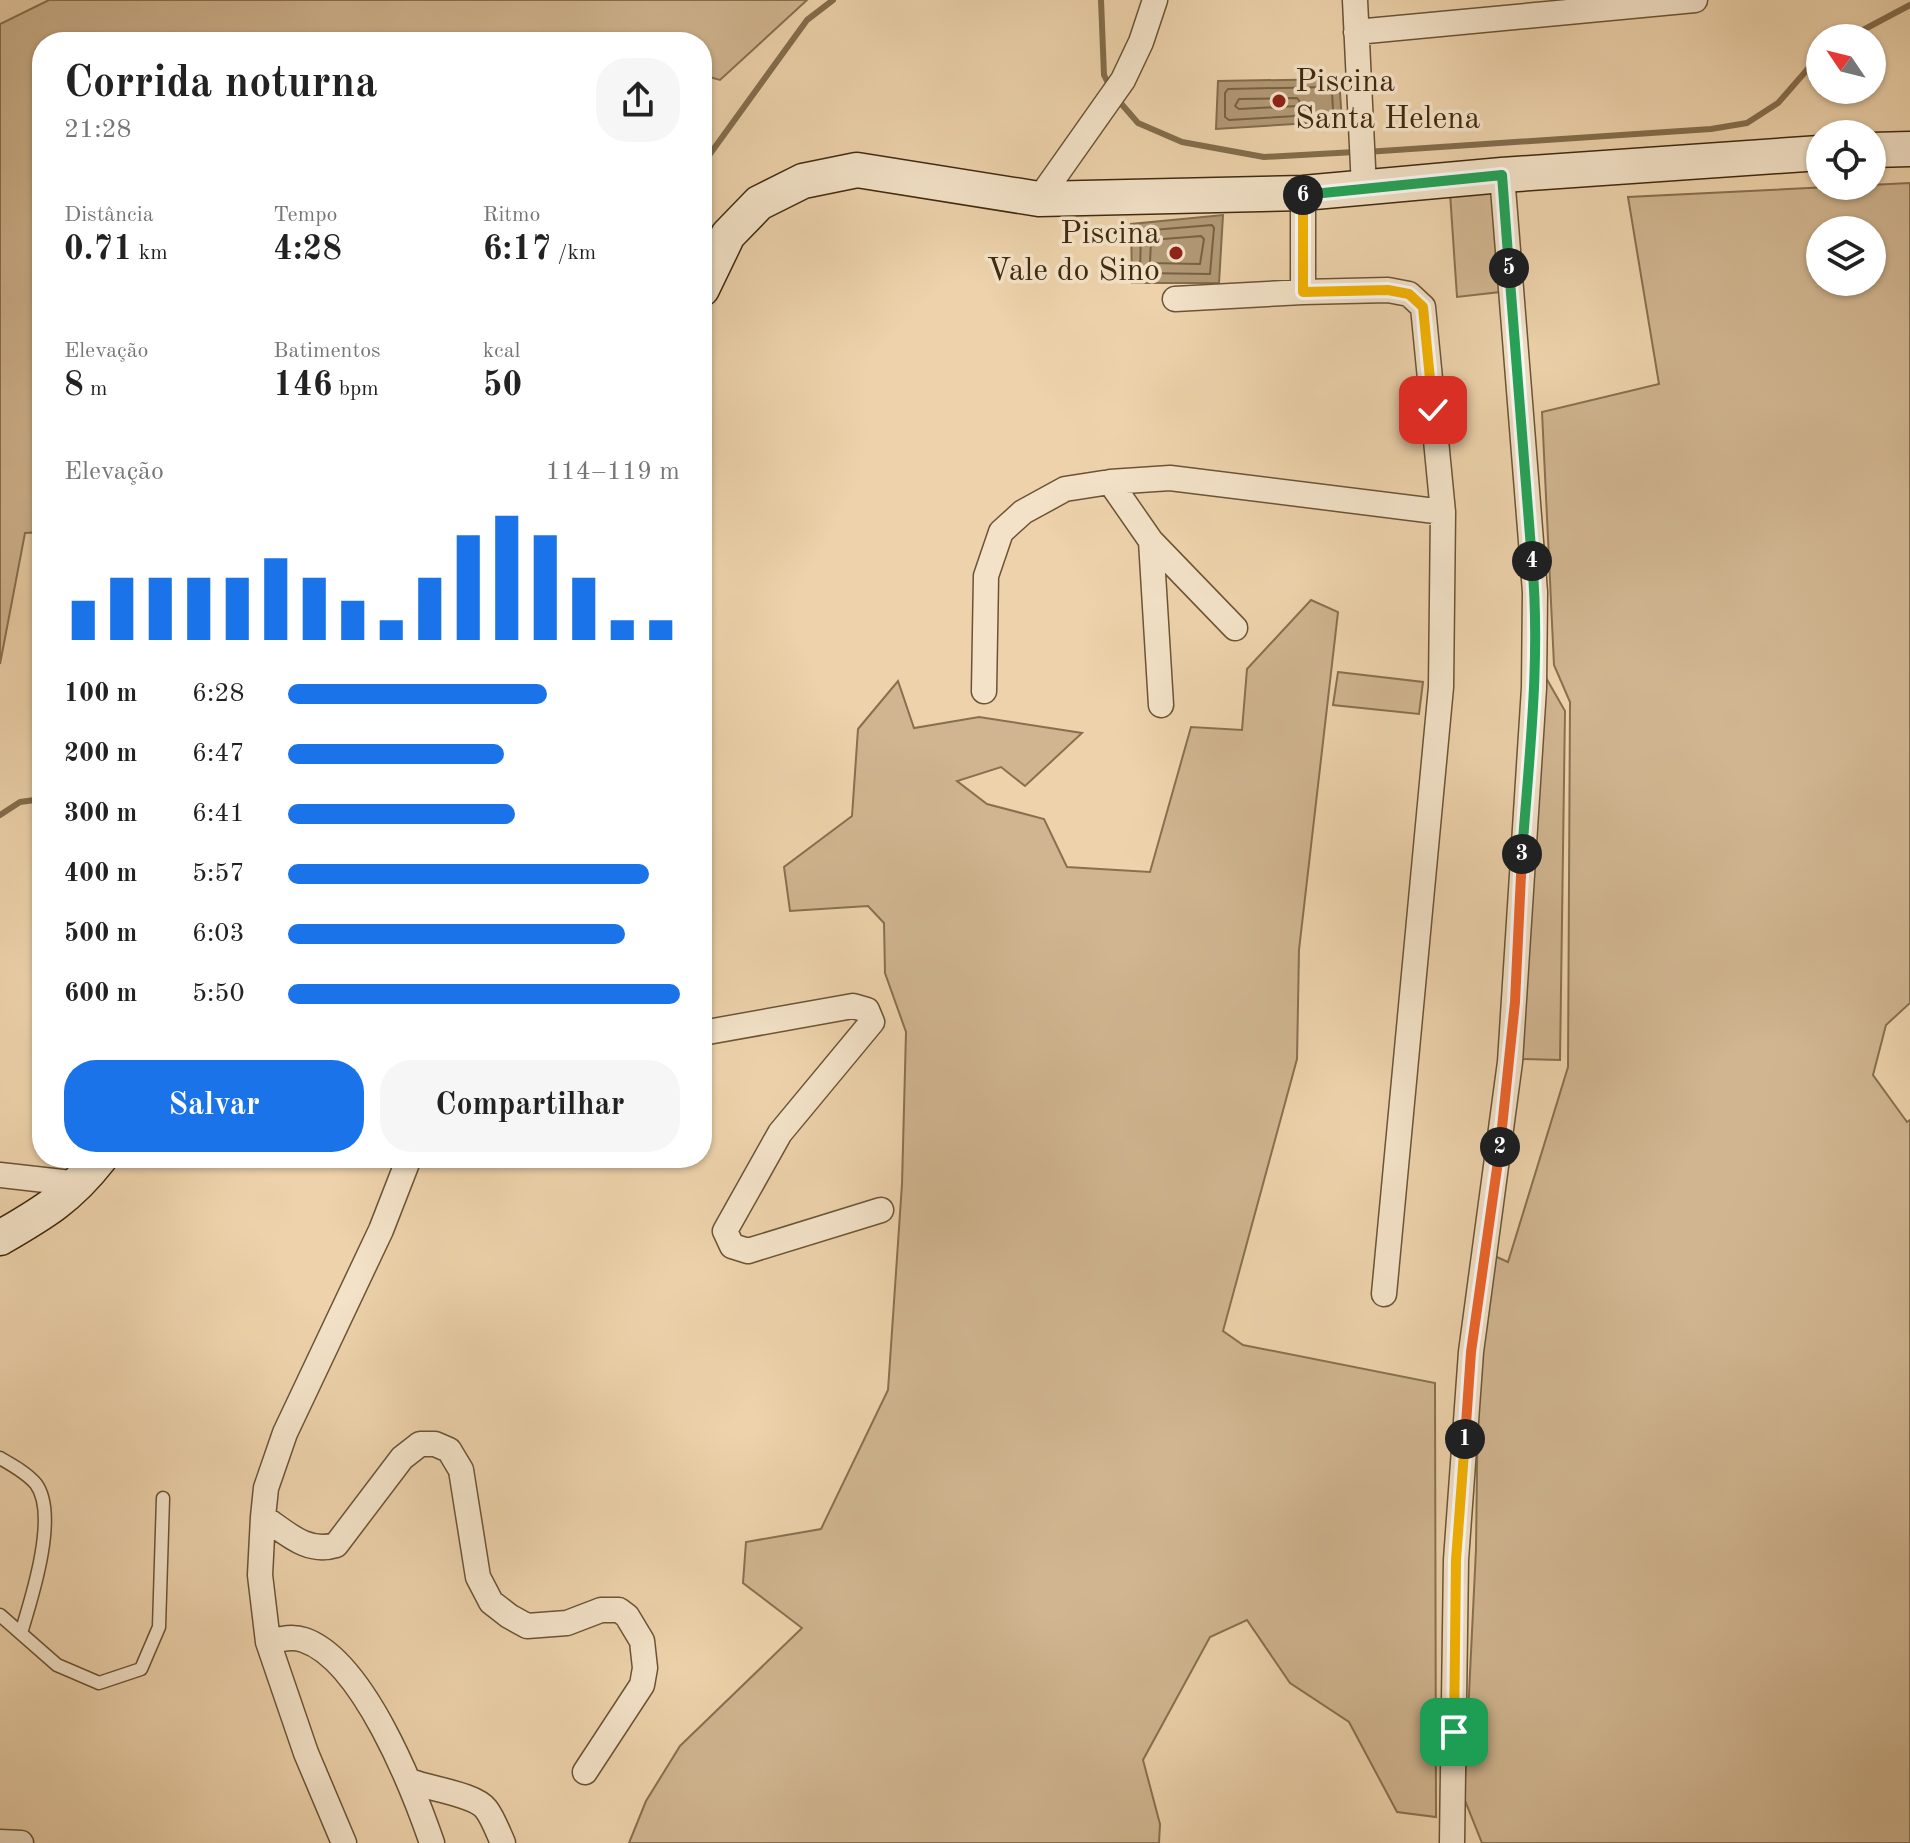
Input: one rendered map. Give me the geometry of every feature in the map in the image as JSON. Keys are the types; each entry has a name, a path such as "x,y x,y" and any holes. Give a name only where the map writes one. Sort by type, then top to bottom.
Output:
{"street":[{"path":"1039,199 1123,80 1141,42 1155,0"},
{"path":"1355,0 1363,176"},
{"path":"1356,32 1695,0"},
{"path":"712,268 728,235 759,203 803,181 857,170 1039,199 1303,193 1363,176 1502,175 1806,154"},
{"path":"1452,1843 1456,1560 1471,1352 1510,1062 1534,688 1535,592 1502,175"},
{"path":"1303,193 1303,292"},
{"path":"1175,299 1388,290 1409,294 1423,307 1443,512 1441,687 1384,1294"},
{"path":"984,691 986,576 1001,532 1023,512 1065,489 1170,478 1443,512"},
{"path":"1110,482 1151,541 1235,628"},
{"path":"1151,541 1161,705"},
{"path":"712,1031 853,1006 867,1010 872,1022 780,1133 725,1231 732,1246 748,1251 881,1210"},
{"path":"344,1843 306,1753 268,1642 260,1575 263,1517 266,1488 285,1433 375,1244 405,1168"},
{"path":"0,1175 90,1171"},
{"path":"0,1238 57,1204 90,1171"},
{"path":"263,1517 306,1545 320,1550 336,1545 402,1458 420,1444 435,1444 449,1450 461,1470 478,1577 491,1602 527,1626 567,1623 601,1610 619,1610 627,1616 642,1641 645,1668 642,1685 585,1772"},
{"path":"268,1642 288,1637 305,1640 329,1653 364,1697 410,1781 432,1843"},
{"path":"410,1781 467,1797 485,1807 503,1843"},
{"path":"0,1842 21,1843"}],"lane":[{"path":"0,1458 15,1466 37,1486 44,1514 39,1573 21,1633"},
{"path":"0,1615 57,1665 99,1683 141,1669 159,1627 163,1498"}],"shaded area":[{"path":"49,0 807,0 720,80 712,78 712,32 32,32 32,533 25,533 0,664 0,24"},
{"path":"1910,183 1910,1003 1886,1025 1873,1075 1907,1122 1910,1120 1910,1843 1482,1843 1464,1798 1476,1549 1478,1391 1488,1253 1508,1262 1568,1067 1570,702 1554,665 1542,412 1659,384 1628,197 1806,188 1806,200 1886,200 1886,184"},
{"path":"1495,186 1500,292 1457,297 1450,193"},
{"path":"1311,600 1338,612 1299,950 1297,1059 1223,1331 1243,1345 1435,1383 1436,1817 1397,1812 1349,1722 1290,1683 1247,1620 1210,1637 1143,1760 1160,1824 1159,1843 629,1843 646,1801 680,1746 802,1628 743,1583 746,1542 821,1529 888,1390 902,1184 906,1032 885,973 884,923 868,906 790,911 784,867 852,816 858,729 898,681 914,728 979,717 1082,733 1025,786 1001,767 957,781 987,804 1044,819 1067,867 1150,872 1191,727 1242,730 1247,669"},
{"path":"1338,672 1423,682 1419,714 1333,705"},
{"path":"1545,676 1565,711 1560,1060 1519,1059"}],"water":[{"name":"Piscina Santa Helena","path":"1339,79 1342,121 1216,129 1218,81"},
{"name":"Piscina Vale do Sino","path":"1223,215 1219,283 1132,283 1131,224"}],"waterway":[{"path":"712,151 807,20 833,0"},
{"path":"1101,0 1104,75 1110,87"},
{"path":"1874,24 1910,5"},
{"path":"1366,152 1711,129 1747,123 1778,103 1806,71"},
{"path":"1118,100 1138,123 1182,142 1264,157 1355,152"},
{"path":"0,815 20,802 32,800"}],"place":[{"name":"Piscina Santa Helena","path":"1279,101"},
{"name":"Piscina Vale do Sino","path":"1176,253"}],"route":[{"path":"1433,410 1423,307 1409,294 1388,290 1303,292 1303,193 1502,175 1535,592 1534,688 1510,1062 1471,1352 1456,1560 1454,1732"}]}
